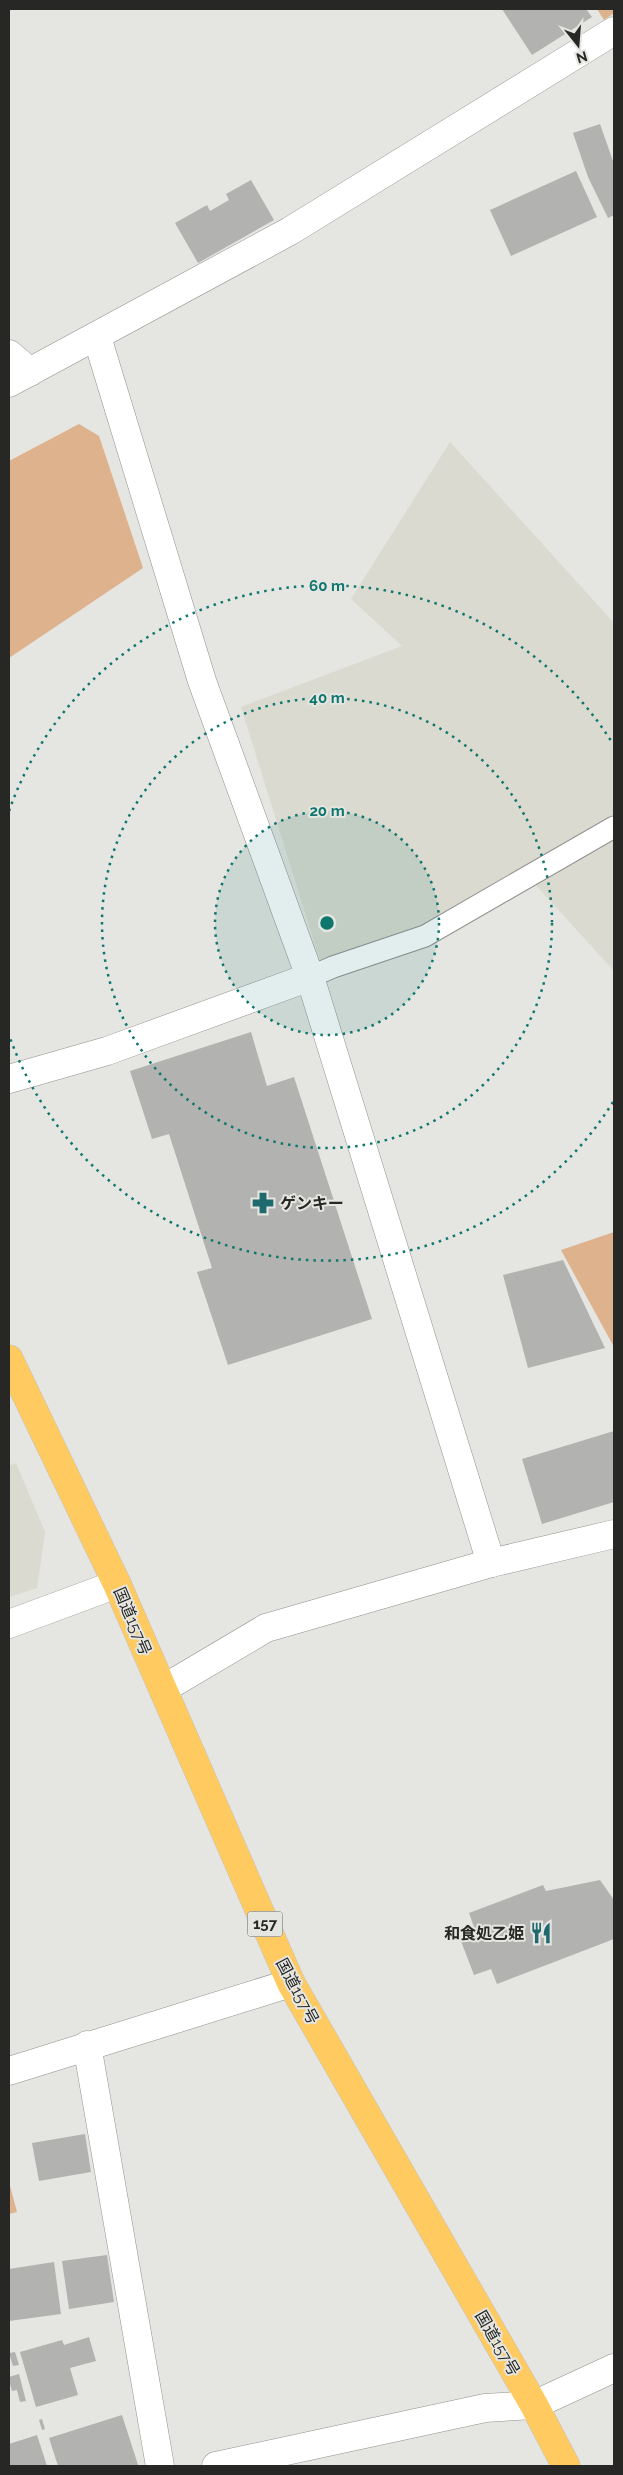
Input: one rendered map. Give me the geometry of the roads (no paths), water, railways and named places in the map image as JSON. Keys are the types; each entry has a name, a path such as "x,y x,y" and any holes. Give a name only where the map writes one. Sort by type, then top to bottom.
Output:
{"highway":[{"name":"国道157号","path":"9,1359 117,1584 291,1983 534,2405 566,2466"}],"street":[{"path":"9,354 19,377 97,337 290,231 614,31"},
{"path":"97,337 202,681 310,977 491,1563"},
{"path":"9,1079 107,1051 310,977"},
{"path":"163,1689 266,1628 491,1563 614,1534"},
{"path":"9,1624 117,1584"},
{"path":"9,2070 291,1983"},
{"path":"87,2045 160,2466"},
{"path":"216,2466 485,2408 534,2405 614,2368"}],"lane":[{"path":"310,977 333,967 425,936 614,827"}],"place":[{"name":"ゲンキー","path":"263,1203"},
{"name":"和食処乙姫","path":"541,1933"}]}
